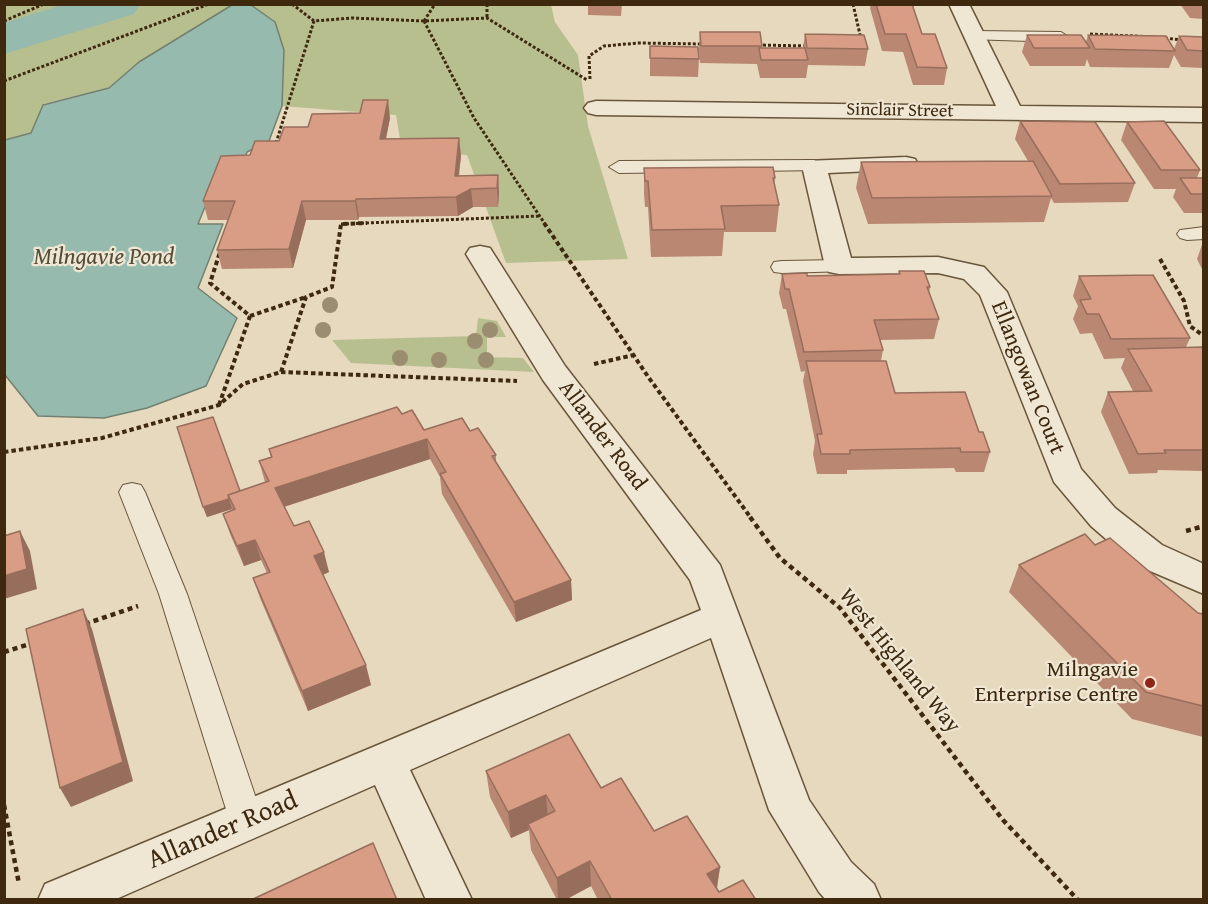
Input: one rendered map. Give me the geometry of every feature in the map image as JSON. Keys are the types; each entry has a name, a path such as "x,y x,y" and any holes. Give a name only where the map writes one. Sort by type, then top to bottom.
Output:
{"street":[{"path":"959,4 1011,112"},
{"name":"Sinclair Street","path":"596,108 645,115 1011,112 1203,115"},
{"path":"839,266 814,166 930,163"},
{"name":"Allander Road","path":"480,254 562,383 706,575 791,810 834,877 858,900"},
{"name":"Ellangowan Court","path":"839,266 938,265 974,273 993,292 1066,474 1103,517 1149,555 1203,580"},
{"name":"Allander Road","path":"61,900 723,617"},
{"path":"385,761 449,900"}],"lane":[{"path":"974,36 1063,37"},
{"path":"619,167 814,166"},
{"path":"782,267 839,266"},
{"path":"132,492 172,594 247,822"}],"path":[{"path":"4,21 44,4"},
{"path":"4,81 209,4"},
{"path":"292,4 314,21 352,18 424,21 487,18 590,82 589,56 604,46 638,43 709,44"},
{"path":"424,21 435,4"},
{"path":"487,4 487,18"},
{"path":"853,4 863,48"},
{"path":"270,145 278,142 314,21"},
{"name":"West Highland Way","path":"424,21 474,118 634,355 780,558 840,608 1003,820 1078,900"},
{"path":"1063,37 1071,33 1149,36 1182,40"},
{"path":"756,45 816,47"},
{"path":"250,316 332,287 342,222 540,216"},
{"path":"224,242 210,283 250,316"},
{"path":"1160,259 1184,301 1185,313 1190,326 1203,336"},
{"path":"281,372 306,297"},
{"path":"219,405 250,316"},
{"path":"4,452 102,438 219,405 243,384 281,372 562,383"},
{"path":"83,625 172,594"},
{"path":"4,652 38,641"},
{"path":"4,805 20,888"}],"green space":[{"path":"5,4 91,4 91,5 5,34"},
{"path":"135,5 232,5 139,62 109,88 43,104 31,133 5,140 5,49"},
{"path":"251,5 551,5 555,22 578,55 588,126 628,259 506,263 467,155 402,151 396,115 282,106 284,50 275,22"},
{"path":"478,318 497,321 506,337 487,337 487,357 523,358 534,372 351,363 332,340 476,336"}],"water":[{"name":"Milngavie Pond","path":"232,5 251,5 275,22 284,50 282,106 269,141 247,152 240,170 220,170 198,224 223,224 198,288 237,318 206,386 147,408 104,418 38,416 5,375 5,140 31,133 43,105 109,88 139,62"}],"building":[{"path":"876,4 912,4 922,34 935,34 947,68 917,67 906,34 885,34"},
{"path":"700,32 760,32 762,46 701,46"},
{"path":"805,34 864,35 868,49 807,48"},
{"path":"1027,35 1081,35 1090,48 1034,48"},
{"path":"1088,35 1166,36 1175,51 1095,49"},
{"path":"1179,36 1203,37 1203,51 1187,50"},
{"path":"650,46 698,47 699,59 650,58"},
{"path":"759,48 805,48 808,60 761,60"},
{"path":"363,100 388,100 380,139 459,138 455,176 498,175 497,188 471,189 456,197 302,201 289,249 217,250 235,201 203,201 221,156 250,155 255,141 279,141 284,127 308,127 312,114 360,113"},
{"path":"1020,121 1095,122 1135,183 1060,184"},
{"path":"1164,121 1200,170 1161,170 1127,122"},
{"path":"1033,161 1052,196 872,198 861,162"},
{"path":"773,167 779,205 721,206 725,229 652,230 648,181 645,181 644,168"},
{"path":"1180,178 1203,178 1203,194 1191,194"},
{"path":"899,271 924,271 930,287 927,287 939,319 874,320 883,350 804,352 789,289 785,289 782,274 807,273 807,276 900,274"},
{"path":"1153,275 1190,338 1111,339 1099,314 1087,314 1080,300 1091,299 1079,276"},
{"path":"1203,347 1203,450 1164,450 1166,453 1138,454 1108,392 1152,391 1128,349"},
{"path":"806,361 886,361 895,393 965,392 979,432 983,432 990,452 961,452 960,448 850,450 850,454 821,454 817,434 822,434"},
{"path":"397,407 402,414 412,410 424,430 462,418 470,431 478,428 496,455 492,456 571,580 514,602 440,474 446,472 427,439 275,488 294,526 309,521 324,552 314,556 366,665 302,691 253,578 270,572 255,540 237,546 223,514 235,509 228,495 269,481 259,461 272,457 269,449"},
{"path":"213,417 240,491 228,495 229,499 203,507 177,427"},
{"path":"20,531 27,569 4,576 4,536"},
{"name":"Milngavie Enterprise Centre","path":"1085,534 1095,545 1110,538 1198,613 1203,614 1203,706 1146,692 1019,565"},
{"path":"83,609 123,762 60,788 26,629"},
{"path":"569,734 601,788 621,778 654,831 687,816 720,867 707,874 719,892 743,880 756,900 612,900 590,861 557,878 528,824 555,811 546,795 508,812 486,771"},
{"path":"373,843 397,900 251,900"}],"waterway":[{"path":"4,39 117,4"}],"place":[{"name":"Milngavie Enterprise Centre","path":"1150,683"}]}
